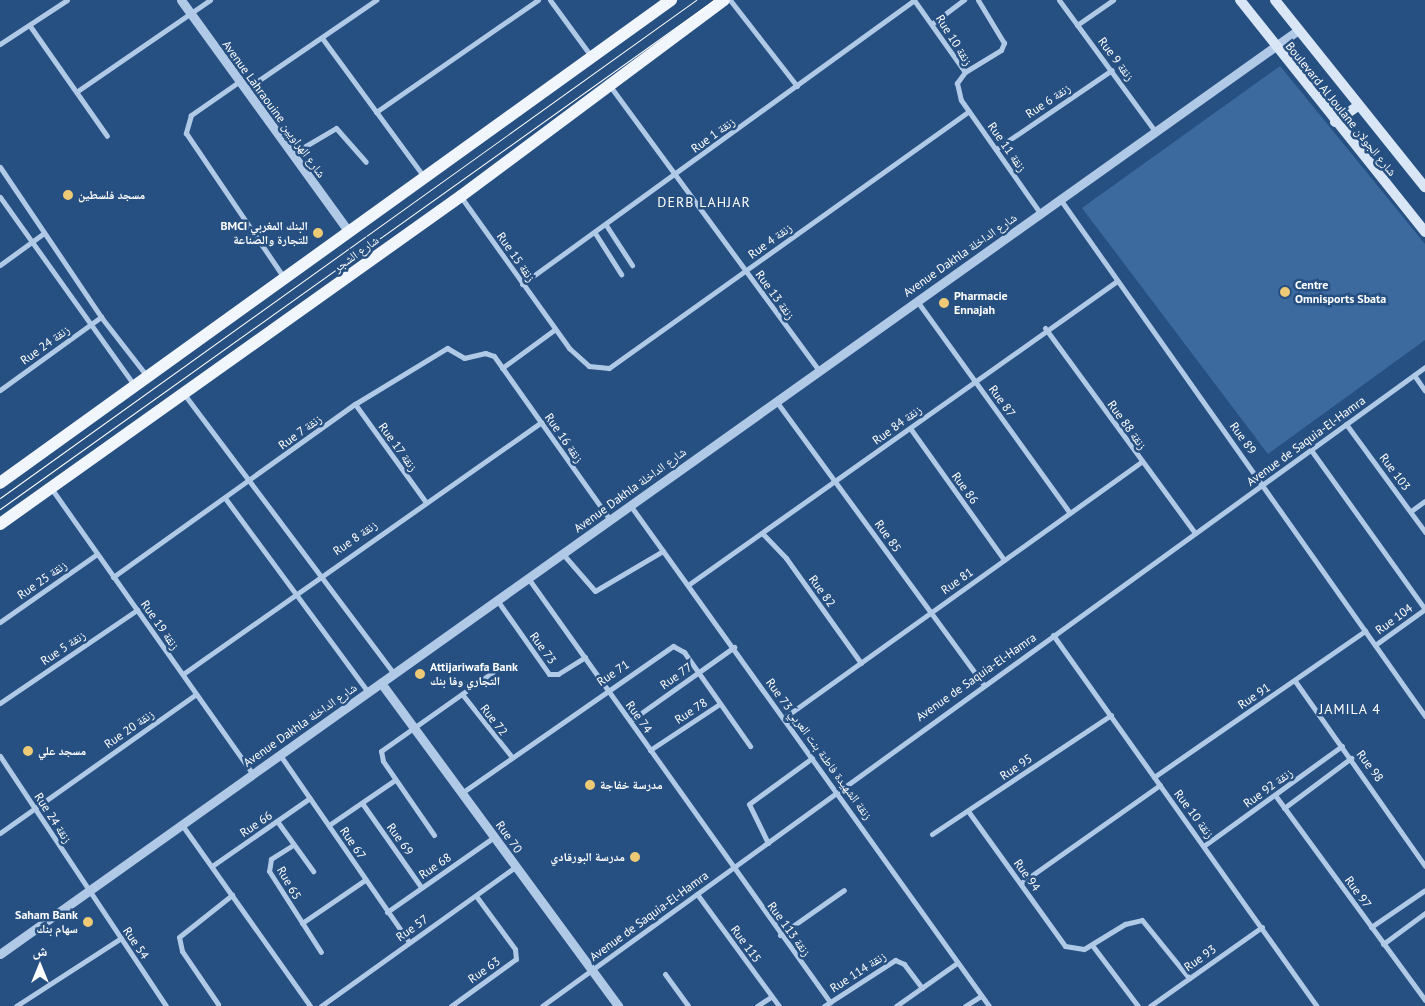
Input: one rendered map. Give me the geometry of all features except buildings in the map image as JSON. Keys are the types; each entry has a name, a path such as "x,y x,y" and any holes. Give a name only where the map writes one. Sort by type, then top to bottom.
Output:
{"main road":[{"name":"شارع الشجر","path":"0,483 671,0"},
{"name":"شارع الشجر","path":"0,524 461,196 724,0"},
{"name":"Boulevard Al Joulane شارع الجولان","path":"1240,0 1274,46 1425,232"},
{"name":"Boulevard Al Joulane شارع الجولان","path":"1274,0 1425,187"},
{"path":"1335,122 1358,106"}],"street":[{"path":"0,44 67,0"},
{"name":"Avenue Lahraouine شارع الهراويين","path":"181,0 348,232"},
{"path":"79,90 210,0"},
{"path":"246,89 376,0"},
{"path":"376,112 538,0"},
{"path":"550,0 592,57"},
{"path":"730,0 797,86"},
{"name":"Rue 1 زنقة","path":"522,284 595,234 914,0"},
{"name":"Rue 10 زنقة","path":"914,0 932,23 964,72 957,93"},
{"path":"932,23 964,0"},
{"path":"964,72 1002,50 1004,43 978,0"},
{"name":"Rue 9 زنقة","path":"1059,0 1155,131"},
{"path":"1077,25 1113,0"},
{"path":"30,26 79,90 107,136"},
{"name":"Avenue Dakhla شارع الداخلة","path":"0,954 1297,30"},
{"path":"322,38 424,178"},
{"name":"Rue 6 زنقة","path":"996,149 1112,70"},
{"path":"240,81 191,115 186,132 285,279"},
{"name":"Rue 13 زنقة","path":"610,85 677,174 818,371"},
{"name":"Rue 11 زنقة","path":"957,93 1040,213"},
{"name":"Rue 4 زنقة","path":"579,359 600,369 620,363 968,111"},
{"path":"292,154 336,128 366,162"},
{"path":"0,167 101,317 148,376"},
{"name":"Rue 15 زنقة","path":"461,196 554,330 579,359"},
{"path":"0,198 89,325 135,386"},
{"name":"Rue 89","path":"1060,199 1264,484 1425,716"},
{"path":"606,225 632,264"},
{"path":"0,265 44,233"},
{"path":"595,234 621,274"},
{"name":"Rue 84 زنقة","path":"688,584 910,428 1045,328 1117,281"},
{"name":"Rue 87","path":"917,301 1070,514"},
{"name":"Rue 24 زنقة","path":"0,390 101,317"},
{"name":"Rue 88 زنقة","path":"1045,328 1141,462 1195,533"},
{"path":"502,368 554,330"},
{"name":"Rue 7 زنقة","path":"113,577 355,404 439,349 454,350 469,358 490,353 502,368"},
{"name":"Avenue de Saquia-El-Hamra","path":"542,1006 768,843 837,790 983,684 1264,484 1425,366"},
{"name":"Rue 16 زنقة","path":"502,368 610,520"},
{"path":"1414,374 1425,390"},
{"path":"183,393 250,480 317,576 394,674"},
{"name":"Rue 85","path":"776,401 836,480 983,684"},
{"name":"Rue 17 زنقة","path":"355,404 425,501"},
{"name":"Rue 8 زنقة","path":"183,674 317,576 541,422"},
{"name":"Rue 103","path":"1346,424 1425,532"},
{"name":"Rue 86","path":"910,428 1004,560"},
{"path":"1311,450 1425,609"},
{"name":"Rue 81","path":"785,717 1141,462"},
{"name":"Rue 19 زنقة","path":"51,487 253,774"},
{"path":"225,498 368,692"},
{"path":"1411,511 1425,501"},
{"name":"Rue 73 زنقة الشهيدة فاطنة بنت العربي","path":"630,505 785,717 812,758 837,790 989,1006"},
{"name":"Rue 82","path":"762,533 786,558 861,663"},
{"path":"562,553 591,590 601,590 663,551"},
{"name":"Rue 25 زنقة","path":"0,622 97,554"},
{"name":"Rue 74","path":"528,578 732,868"},
{"name":"Rue 73","path":"497,600 549,674 558,674 585,657"},
{"name":"Rue 104","path":"1375,645 1425,609"},
{"name":"Rue 5 زنقة","path":"0,703 137,610"},
{"name":"Rue 91","path":"1154,777 1365,631"},
{"name":"Rue 10 زنقة","path":"1053,635 1205,845 1317,1006"},
{"name":"Rue 71","path":"463,792 607,688 673,646 684,652 696,674 750,746"},
{"name":"Rue 77","path":"630,721 734,647"},
{"path":"434,835 395,780 381,751 493,672"},
{"name":"Rue 98","path":"1294,681 1351,758 1425,866"},
{"name":"Rue 70","path":"381,683 463,792 618,1006"},
{"name":"Rue 20 زنقة","path":"0,832 196,694"},
{"name":"Rue 72","path":"462,694 512,757"},
{"name":"Rue 78","path":"650,750 718,705"},
{"name":"Rue 95","path":"932,834 1111,715"},
{"name":"Rue 92 زنقة","path":"1205,845 1342,746"},
{"name":"Rue 67","path":"280,755 409,942"},
{"name":"Rue 24 زنقة","path":"0,756 88,892"},
{"path":"768,843 748,804 812,758"},
{"name":"Rue 92 زنقة","path":"1284,808 1351,758"},
{"path":"329,825 395,780"},
{"path":"1021,883 1160,785"},
{"name":"Rue 97","path":"1275,795 1425,1000"},
{"name":"Rue 66","path":"212,866 310,798"},
{"name":"Rue 69","path":"362,802 421,888"},
{"name":"Rue 94","path":"968,811 1072,950 1092,945"},
{"path":"277,821 313,871"},
{"path":"182,825 310,1006"},
{"name":"Rue 68","path":"387,912 494,837"},
{"name":"Rue 65","path":"293,845 271,859 269,872 321,952"},
{"name":"Rue 57","path":"321,1006 476,896 515,866"},
{"name":"Rue 113 زنقة","path":"732,868 830,1002"},
{"path":"302,923 365,880"},
{"path":"780,936 844,890"},
{"path":"1371,927 1425,890"},
{"name":"Rue 54","path":"88,892 166,1006"},
{"name":"Rue 115","path":"697,894 779,1006"},
{"path":"218,1004 182,951 179,937 232,895"},
{"name":"Rue 63","path":"451,1006 516,958 515,949 476,896"},
{"path":"1383,944 1425,913"},
{"path":"1138,1006 1092,945 1125,924 1142,920 1188,978"},
{"name":"Rue 93","path":"1150,1006 1262,928"},
{"path":"16,1006 120,938"},
{"name":"Rue 114 زنقة","path":"824,1006 895,960 904,964 922,988"},
{"path":"896,1006 958,963"},
{"path":"665,974 688,1006"},
{"path":"965,1006 981,996"},
{"path":"757,1006 771,997"}],"shaded area":[{"name":"Centre Omnisports Sbata","path":"1280,66 1425,244 1425,340 1268,454 1082,208"}],"tram line":[{"path":"0,498 696,0"},
{"path":"0,509 714,0"}],"place":[{"name":"مسجد فلسطين","path":"68,195"},
{"name":"BMCI البنك المغربي للتجارة والصناعة","path":"318,233"},
{"name":"Centre Omnisports Sbata","path":"1285,292"},
{"name":"Pharmacie Ennajah","path":"944,303"},
{"name":"Attijariwafa Bank التجاري وفا بنك","path":"420,674"},
{"name":"مسجد علي","path":"28,751"},
{"name":"مدرسة خفاجة","path":"590,785"},
{"name":"مدرسة البورقادي","path":"635,857"},
{"name":"Saham Bank سهام بنك","path":"88,922"}],"district":[{"name":"DERB LAHJAR","path":"704,202"},
{"name":"JAMILA 4","path":"1350,709"}]}
